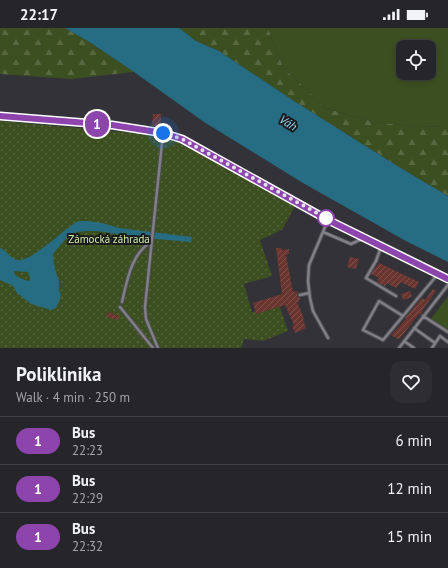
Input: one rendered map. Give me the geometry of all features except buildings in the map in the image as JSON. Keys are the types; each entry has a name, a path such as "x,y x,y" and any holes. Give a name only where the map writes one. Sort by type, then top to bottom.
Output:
{"street":[{"path":"0,116 112,125 163,133 182,139 328,220 448,279"}],"lane":[{"path":"158,348 146,320 145,307 163,133"},
{"path":"328,220 309,265 309,293 313,311 328,338"},
{"path":"323,232 351,244 364,238"},
{"path":"122,302 132,266 139,254 152,241"},
{"path":"382,247 366,278 396,296"},
{"path":"403,316 379,300 363,330 383,340 403,316 438,274"},
{"path":"399,348 448,285"},
{"path":"300,295 309,293"},
{"path":"120,308 153,348"},
{"path":"423,316 448,332"},
{"path":"414,328 435,343"},
{"path":"432,348 440,336 448,342"},
{"path":"404,341 414,348"}],"green space":[{"path":"0,28 65,28 91,43 134,72 71,79 0,74"},
{"path":"179,28 268,28 283,67 325,108 374,122 419,127 448,126 448,196 294,101 219,51 196,41"},
{"path":"268,28 448,28 448,126 419,127 374,122 325,108 283,67"},
{"name":"Zámocká záhrada","path":"0,121 124,132 170,138 295,206 282,230 260,240 272,276 244,284 252,312 280,307 288,331 263,341 244,339 241,348 0,348"},
{"path":"448,296 448,332 430,320"}],"water":[{"name":"Váh","path":"65,28 179,28 196,41 219,51 294,101 448,196 448,262 404,240 303,183 204,122 134,72 91,43"},
{"path":"87,221 102,223 119,228 192,237 191,242 86,231 77,232 67,237 53,254 61,295 56,308 51,310 31,304 17,293 13,286 0,280 0,248 18,260 30,257 76,222","holes":["14,271 28,272 30,279 29,281 14,274"]}],"bus line":[{"name":"1","path":"0,116 112,125 163,133 182,139 328,220 448,279"}],"route":[{"path":"163,133 182,139 326,218"}]}
